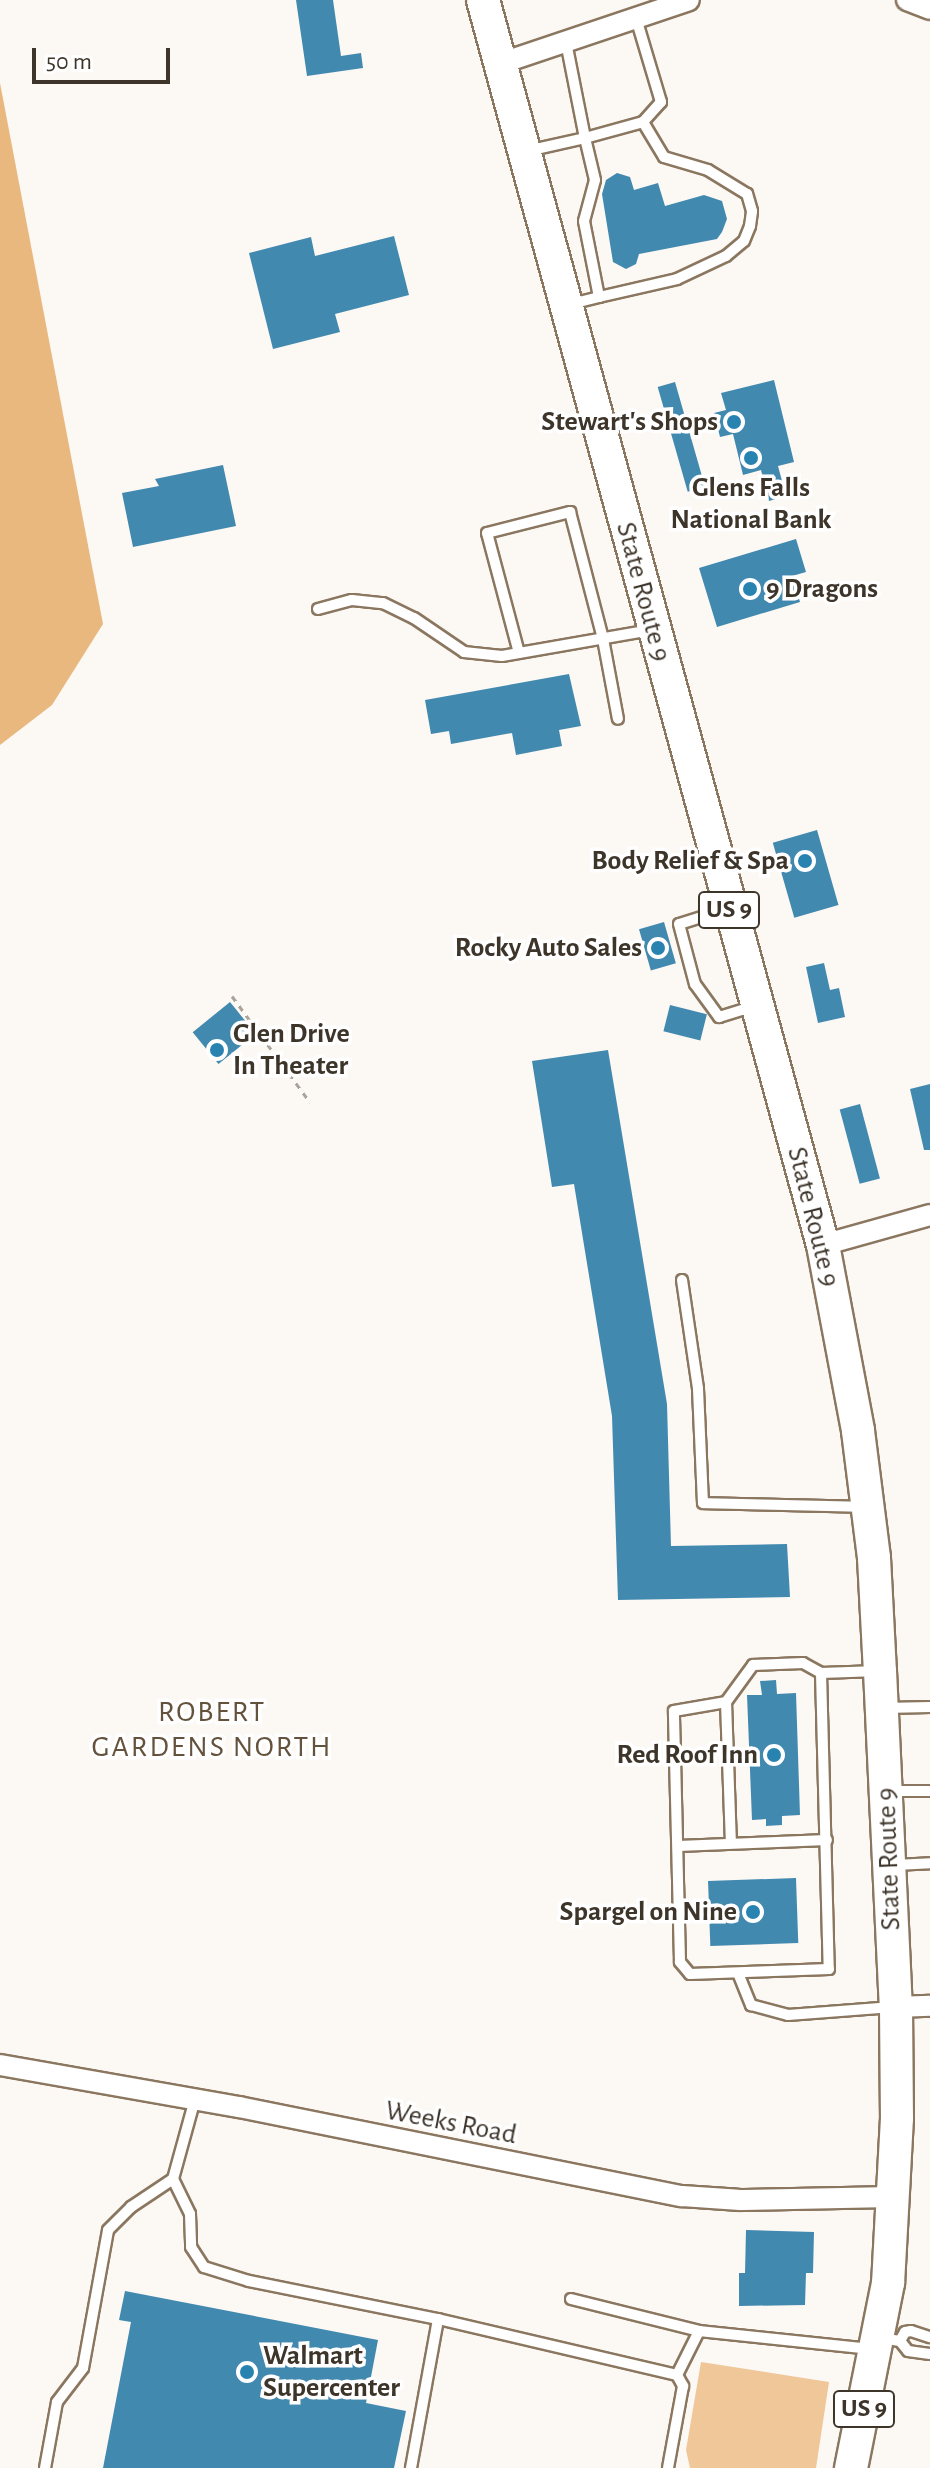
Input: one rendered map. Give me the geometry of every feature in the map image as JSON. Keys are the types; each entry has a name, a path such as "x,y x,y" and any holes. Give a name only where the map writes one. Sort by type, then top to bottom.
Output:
{"main road":[{"name":"State Route 9","path":"483,0 823,1245 858,1431 880,1671 896,2007 894,2197 885,2343 851,2468"}],"street":[{"path":"502,63 689,0"},
{"path":"907,0 930,9"},
{"path":"823,1245 930,1215"},
{"path":"896,2007 930,2006"},
{"name":"Weeks Road","path":"0,2065 195,2099 682,2196 741,2200 894,2197"}],"lane":[{"path":"526,152 643,122 661,102 636,18"},
{"path":"566,42 595,180 584,221 599,297"},
{"path":"567,305 677,279 714,262 744,241 752,211 747,194 708,170 664,157 643,122"},
{"path":"519,653 487,533 570,512 603,639 618,719"},
{"path":"318,609 352,600 383,603 414,618 464,652 502,656 653,629"},
{"path":"729,908 679,924 695,984 719,1017 756,1006"},
{"path":"682,1280 698,1389 703,1503 867,1507"},
{"path":"731,1843 726,1702 753,1665 803,1663 821,1673 880,1671"},
{"path":"726,1702 674,1711 680,1962 690,1974 829,1969 821,1673"},
{"path":"882,1708 930,1707"},
{"path":"887,1791 930,1791"},
{"path":"678,1846 827,1840"},
{"path":"889,1865 930,1863"},
{"path":"738,1973 751,2005 788,2015 896,2007"},
{"path":"45,2468 57,2402 83,2368 108,2230 131,2207 173,2179 195,2099"},
{"path":"173,2179 190,2214 191,2247 204,2267 249,2281 438,2319 677,2375 683,2386 668,2468"},
{"path":"571,2299 699,2331 885,2343 930,2354"},
{"path":"411,2468 438,2319"},
{"path":"677,2375 699,2331"},
{"path":"885,2343 905,2332 930,2337"}],"path":[{"path":"232,996 310,1102"}],"shaded area":[{"path":"0,83 103,624 52,705 0,745"},
{"path":"701,2362 829,2382 816,2468 690,2468 686,2450"}],"building":[{"path":"296,0 333,0 341,56 361,53 363,68 307,76"},
{"path":"617,173 630,177 634,190 658,183 665,206 704,195 722,201 727,219 722,232 717,239 639,254 636,264 626,269 613,262 602,194 606,180"},
{"path":"394,236 409,295 335,314 340,332 273,349 249,253 311,237 315,256"},
{"path":"774,380 794,462 778,466 786,496 769,501 761,470 743,475 733,434 720,437 714,413 726,410 721,393"},
{"path":"675,382 705,487 688,492 658,387"},
{"path":"223,465 236,526 133,547 122,493 159,486 155,479"},
{"name":"9 Dragons","path":"796,539 806,572 792,576 800,602 717,627 699,568"},
{"path":"569,674 581,726 559,730 562,746 516,755 512,733 451,744 449,731 431,734 425,700"},
{"path":"817,830 838,905 794,918 773,843"},
{"path":"664,922 676,963 651,971 639,929"},
{"path":"824,963 830,990 839,988 845,1017 818,1023 806,967"},
{"path":"230,1002 256,1034 218,1064 193,1032"},
{"path":"670,1005 707,1014 700,1040 663,1031"},
{"path":"608,1050 667,1404 671,1546 787,1544 790,1597 618,1600 612,1416 574,1184 552,1187 532,1061"},
{"path":"930,1084 930,1150 924,1150 910,1089"},
{"path":"860,1104 880,1178 860,1184 840,1109"},
{"name":"Red Roof Inn","path":"776,1680 777,1694 796,1693 800,1815 782,1816 782,1825 766,1826 766,1819 752,1820 747,1695 762,1695 760,1681"},
{"name":"Spargel on Nine","path":"796,1878 798,1943 710,1946 708,1881"},
{"path":"746,2230 814,2232 813,2273 806,2273 805,2305 739,2306 739,2273 745,2273"},
{"name":"Walmart Supercenter","path":"125,2291 378,2340 366,2403 406,2411 394,2468 103,2468 131,2322 119,2320"}],"place":[{"name":"Stewart's Shops","path":"734,422"},
{"name":"Glens Falls National Bank","path":"751,458"},
{"name":"9 Dragons","path":"750,589"},
{"name":"Body Relief & Spa","path":"805,861"},
{"name":"Rocky Auto Sales","path":"658,948"},
{"name":"Glen Drive In Theater","path":"217,1050"},
{"name":"Red Roof Inn","path":"774,1755"},
{"name":"Spargel on Nine","path":"753,1912"},
{"name":"Walmart Supercenter","path":"247,2372"}],"district":[{"name":"ROBERT GARDENS NORTH","path":"212,1729"}]}
